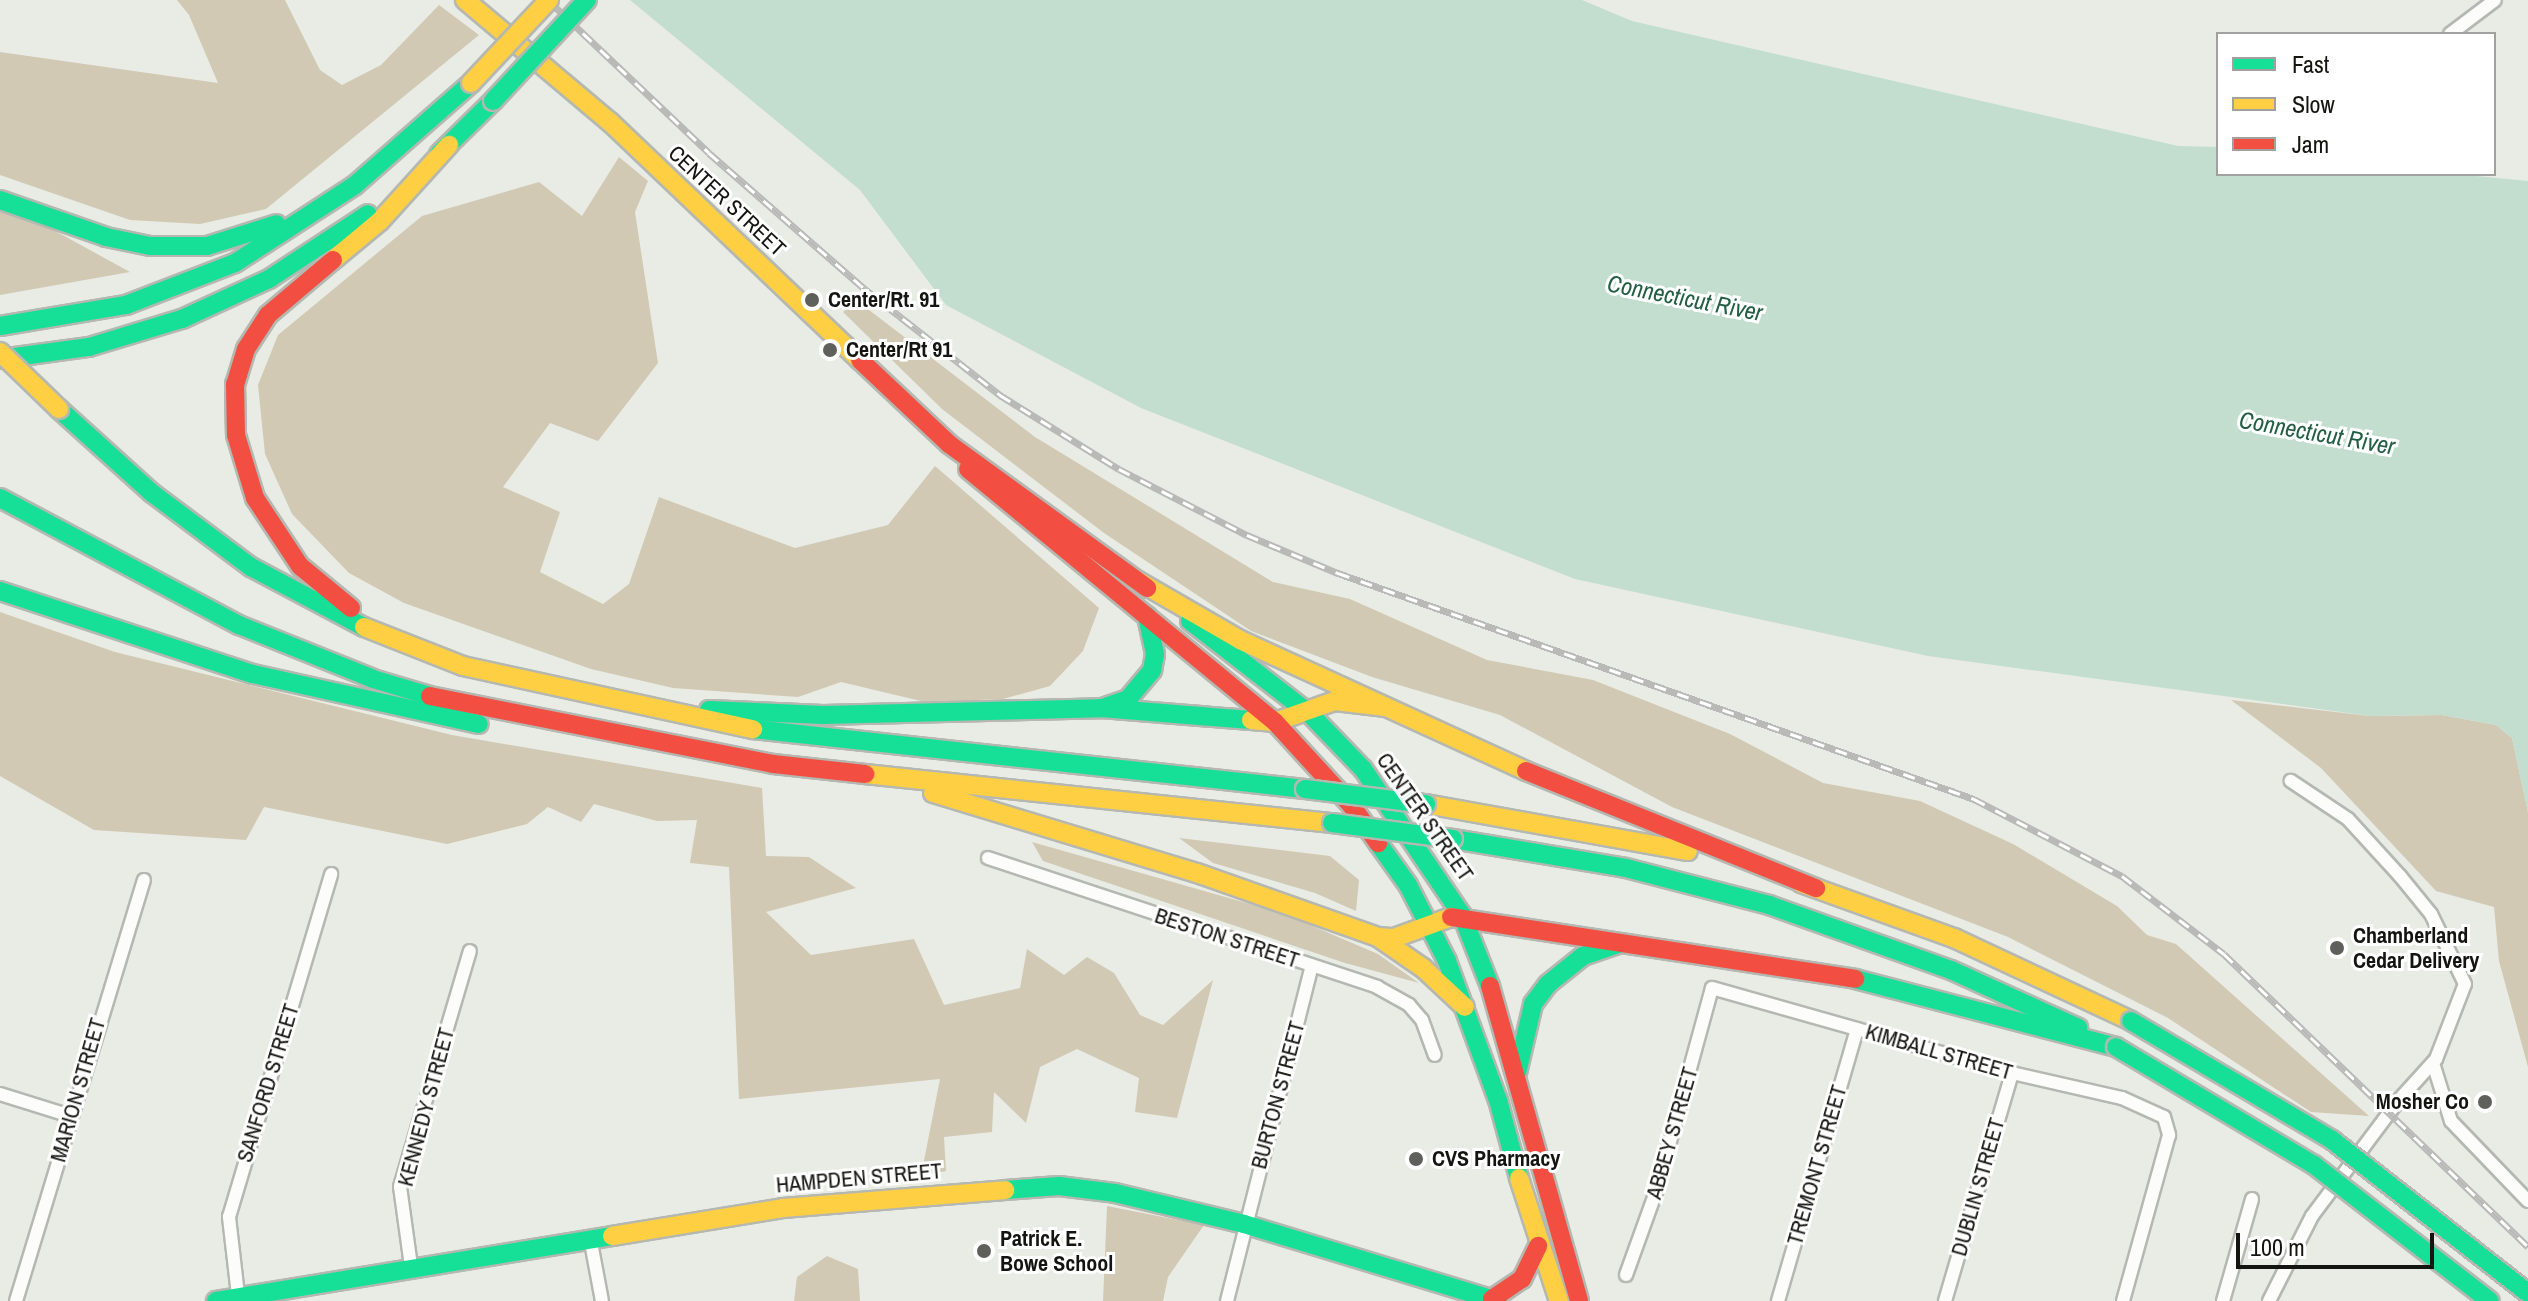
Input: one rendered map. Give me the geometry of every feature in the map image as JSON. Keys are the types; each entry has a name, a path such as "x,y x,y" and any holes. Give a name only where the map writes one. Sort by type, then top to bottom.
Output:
{"main road":[{"name":"CENTER STREET","path":"465,0 610,122 949,444 1138,581 1310,714 1394,807 1462,915 1502,1015 1579,1301"},
{"path":"0,326 102,311 214,273 297,226 410,139 471,83 549,0"},
{"path":"463,666 364,616 300,566 255,498 234,413 239,366 262,324 380,221 587,0"},
{"path":"0,200 118,240 207,246 281,222 410,139"},
{"path":"0,359 112,341 226,301 331,241 449,145"},
{"path":"0,352 152,493 251,567 352,622 463,666 598,701 790,735 1426,804 1626,837 1816,888"},
{"name":"CENTER STREET","path":"949,444 969,470 1275,722 1351,805 1408,885 1465,1007 1498,1100 1538,1246 1559,1301"},
{"path":"0,498 152,582 317,658 455,702 607,736"},
{"path":"1138,581 1240,640 1629,815 1999,957 2131,1021 2250,1087 2353,1155 2528,1293"},
{"path":"0,591 299,686 481,725 607,736 869,775 1332,823 1453,839 1626,868 1769,905 1951,970 2116,1047 2293,1152 2385,1216 2490,1301"},
{"path":"1101,708 1128,699 1152,670 1155,654 1147,616"},
{"path":"598,701 801,715 1101,708 1275,722 1310,714 1335,701 1386,707"},
{"path":"869,775 1197,873 1378,937 1423,968 1465,1007"},
{"path":"1378,937 1409,934 1426,922 1462,915 1844,976 2116,1047"},
{"path":"1517,1073 1529,1017 1548,984 1583,956 1629,941"},
{"name":"HAMPDEN STREET","path":"216,1301 590,1237 812,1205 1059,1186 1115,1193 1244,1224 1495,1300"},
{"path":"1495,1300 1522,1279 1538,1246"}],"street":[{"path":"2453,32 2495,0"},
{"path":"2269,1301 2312,1216 2398,1101 2433,1063 2450,1033 2465,984 2454,953 2431,914 2358,829 2291,781"},
{"name":"BESTON STREET","path":"988,858 1377,987 1409,1005 1422,1020 1435,1055"},
{"name":"SANFORD STREET","path":"238,1295 229,1217 331,874"},
{"name":"MARION STREET","path":"16,1301 144,880"},
{"name":"KENNEDY STREET","path":"411,1266 400,1187 470,951"},
{"name":"BURTON STREET","path":"1227,1301 1244,1224 1312,966"},
{"name":"KIMBALL STREET","path":"1712,988 2012,1073 2122,1098 2164,1117 2169,1135 2123,1301"},
{"name":"ABBEY STREET","path":"1626,1275 1657,1189 1712,988"},
{"name":"TREMONT STREET","path":"1778,1301 1857,1029"},
{"path":"2433,1063 2451,1121 2528,1201"},
{"name":"DUBLIN STREET","path":"1945,1301 2012,1073"},
{"path":"0,1094 70,1116"},
{"path":"2223,1301 2252,1199"},
{"path":"590,1237 602,1301"}],"shaded area":[{"path":"177,0 285,0 320,70 342,85 381,65 439,5 479,35 266,209 200,224 130,220 0,175 0,52 218,83 189,15"},
{"path":"619,157 648,181 635,212 658,363 598,441 550,423 503,487 560,512 540,572 603,604 629,584 659,497 795,548 888,525 935,466 1099,608 1083,651 1050,686 1003,699 925,702 841,682 798,697 673,688 591,669 404,603 349,573 292,514 265,454 258,385 278,335 422,216 539,182 582,216"},
{"path":"0,208 48,227 130,272 0,295"},
{"path":"856,300 1035,437 1273,582 1350,599 1487,660 1593,680 1730,734 1823,783 1920,801 2013,844 2117,906 2147,935 2176,944 2369,1116 2311,1112 2168,1018 2008,937 1672,807 1500,715 1372,677 1251,631 1104,533 942,409 843,312"},
{"path":"0,612 115,652 452,735 762,788 766,856 809,857 856,888 766,912 811,955 914,939 944,1005 1020,988 1027,949 1064,975 1087,957 1114,973 1140,1015 1163,1025 1213,980 1177,1118 1135,1112 1139,1078 1077,1049 1040,1067 1026,1123 994,1092 992,1132 944,1137 946,1171 921,1176 940,1079 739,1099 729,867 690,863 697,820 657,821 594,804 581,822 548,807 527,824 447,844 264,807 246,840 94,830 0,776"},
{"path":"2231,700 2370,716 2442,715 2496,725 2512,738 2528,812 2528,1067 2499,961 2494,907 2436,891 2321,768"},
{"path":"1179,838 1330,856 1359,880 1356,911 1315,893 1213,863"},
{"path":"1032,842 1282,913 1378,954 1419,983 1345,963 1043,861"},
{"path":"1107,1206 1204,1225 1168,1277 1163,1301 1103,1301"},
{"path":"827,1256 858,1269 860,1301 794,1301 797,1277"}],"water":[{"name":"Connecticut River","path":"630,0 1582,0 1632,21 2178,146 2216,147 2216,176 2476,176 2528,181 2528,812 2512,738 2496,725 2442,715 2370,716 1928,656 1575,579 1141,408 946,305 860,190"}],"railway":[{"path":"548,0 709,153 865,289 1000,395 1119,469 1247,535 1338,573 1974,799 2122,876 2224,954 2528,1247"}],"traffic: fast":[{"path":"493,101 587,0"},
{"path":"0,326 126,305 235,263 355,185 471,83"},
{"path":"439,154 493,101"},
{"path":"0,200 106,237 150,246 207,246 277,224"},
{"path":"0,359 89,347 182,319 269,279 368,214"},
{"path":"59,409 152,493 251,567 364,627"},
{"path":"0,498 239,625 373,679 430,696"},
{"path":"0,591 253,674 479,724"},
{"path":"1105,707 1128,699 1152,670 1155,654 1147,616"},
{"path":"1190,621 1310,714 1363,769 1462,915 1490,986"},
{"path":"709,710 823,715 1101,708 1251,720"},
{"path":"753,729 1305,789"},
{"path":"1305,789 1426,804"},
{"path":"1332,823 1453,839"},
{"path":"1453,839 1626,868 1769,905 1951,970 2078,1028"},
{"path":"1378,843 1408,885 1447,961 1498,1100 1519,1178"},
{"path":"1517,1073 1533,1004 1548,984 1583,956 1621,943"},
{"path":"1855,979 2116,1047"},
{"path":"2131,1021 2332,1140 2528,1293"},
{"path":"2116,1047 2314,1165 2490,1301"},
{"path":"1005,1190 1059,1186 1115,1193 1244,1224 1498,1301"},
{"path":"216,1301 612,1236"}],"traffic: slow":[{"path":"465,0 610,122 860,360"},
{"path":"471,83 549,0"},
{"path":"333,260 380,221 449,145"},
{"path":"0,352 59,409"},
{"path":"1138,581 1240,640 1526,771"},
{"path":"364,627 463,666 753,729"},
{"path":"1251,720 1275,722 1335,701 1386,707"},
{"path":"865,774 1332,823"},
{"path":"933,793 1197,873 1378,937 1394,938 1451,917"},
{"path":"1426,804 1688,851"},
{"path":"1801,883 1954,938 2131,1021"},
{"path":"1378,937 1423,968 1465,1007"},
{"path":"1519,1178 1559,1301"},
{"path":"612,1236 783,1208 1005,1190"}],"traffic: jam":[{"path":"333,260 268,315 246,349 235,384 236,435 255,498 300,566 351,608"},
{"path":"860,360 949,444 1147,588"},
{"path":"968,469 1275,722 1351,805 1378,843"},
{"path":"430,696 773,764 865,774"},
{"path":"1526,771 1816,888"},
{"path":"1451,917 1855,979"},
{"path":"1490,986 1579,1301"},
{"path":"1492,1299 1522,1279 1538,1246"}],"place":[{"name":"Center/Rt. 91","path":"812,300"},
{"name":"Center/Rt 91","path":"830,350"},
{"name":"Chamberland Cedar Delivery","path":"2337,948"},
{"name":"Mosher Co","path":"2485,1102"},
{"name":"CVS Pharmacy","path":"1416,1159"},
{"name":"Patrick E. Bowe School","path":"984,1251"}]}
